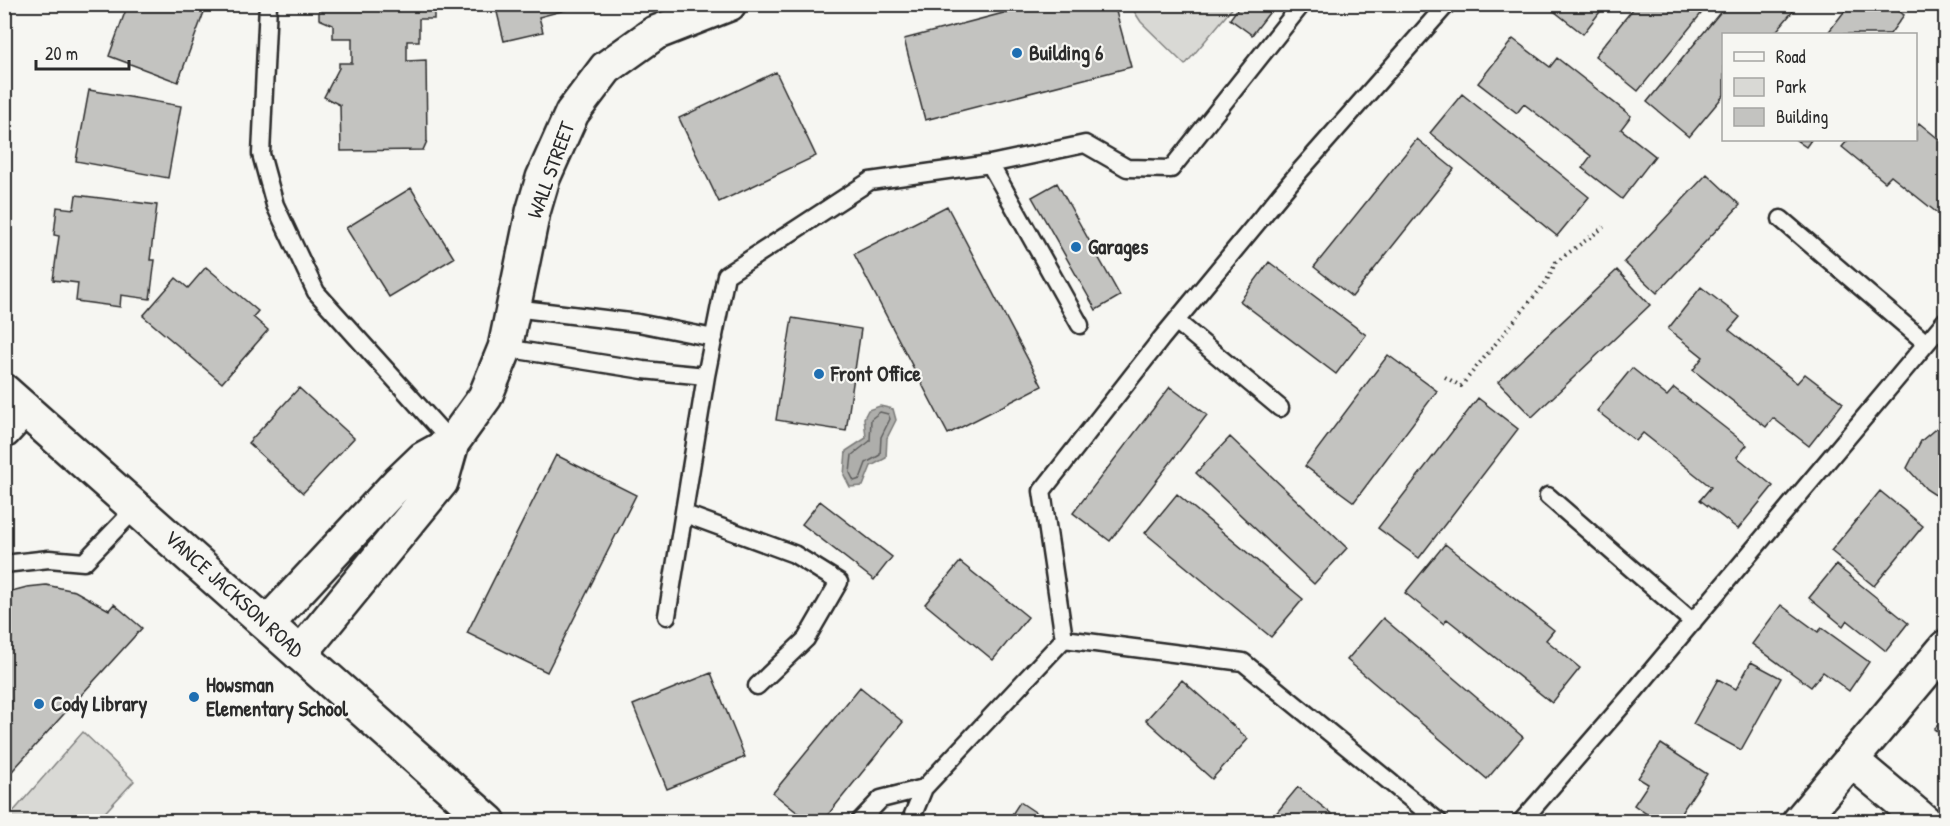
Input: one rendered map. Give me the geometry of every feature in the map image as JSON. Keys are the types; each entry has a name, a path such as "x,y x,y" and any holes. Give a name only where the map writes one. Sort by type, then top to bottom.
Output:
{"street":[{"name":"WALL STREET","path":"300,654 441,482 452,443 485,397 505,348 533,212 553,152 572,113 606,68 655,33 729,4"},
{"name":"VANCE JACKSON ROAD","path":"11,410 136,508 489,822"},
{"name":"WALL STREET","path":"267,624 406,475 423,459 452,443"},
{"path":"1799,822 1946,648"},
{"path":"1851,760 1925,822"}],"lane":[{"path":"268,4 261,154 274,205 316,292 452,443"},
{"path":"667,616 706,376 726,276 870,181 990,164 1085,144 1127,168 1171,169 1302,4"},
{"path":"1064,639 1042,491 1176,321 1299,172 1447,4"},
{"path":"990,164 1080,325"},
{"path":"1781,219 1926,343"},
{"path":"514,308 638,323 714,338"},
{"path":"1521,822 1693,622 1946,320"},
{"path":"1176,321 1281,408"},
{"path":"505,348 643,370 706,376"},
{"path":"1548,496 1693,622"},
{"path":"4,564 49,559 84,562 136,508"},
{"path":"685,514 794,554 839,582 806,639 757,686"},
{"path":"910,822 924,788 1064,639"},
{"path":"1064,639 1243,662 1439,822"},
{"path":"859,822 881,799 924,788"}],"path":[{"path":"1445,377 1461,386 1546,282 1556,262 1604,227"}],"green space":[{"path":"1130,5 1235,5 1185,65 1141,22"},
{"path":"83,732 134,781 97,821 5,821"}],"water":[{"path":"880,406 893,409 896,420 887,438 886,458 871,466 863,486 850,487 844,475 846,451 866,438 864,418 868,410"}],"building":[{"path":"128,4 207,4 178,82 109,56"},
{"path":"319,4 434,4 434,19 419,19 419,41 407,41 407,61 426,60 427,141 423,150 341,151 340,105 324,97 339,68 339,63 352,63 352,38 333,38 333,25 319,19"},
{"path":"495,4 573,4 573,8 539,17 543,32 504,41"},
{"name":"Building 6","path":"1038,4 1114,4 1131,67 925,120 904,39"},
{"path":"1241,4 1276,4 1252,35 1230,19"},
{"path":"1545,4 1606,4 1583,34"},
{"path":"1637,4 1709,4 1638,91 1595,56"},
{"path":"1727,4 1799,4 1775,33 1722,33 1722,97 1689,137 1647,102"},
{"path":"1850,4 1889,4 1904,15 1891,33 1828,33"},
{"path":"1513,39 1550,67 1557,58 1631,116 1621,129 1655,156 1622,199 1582,168 1591,156 1524,104 1517,113 1478,83"},
{"path":"776,72 816,156 719,202 679,118"},
{"path":"89,90 181,106 168,178 76,161"},
{"path":"1462,94 1589,197 1557,236 1430,133"},
{"path":"1919,123 1946,145 1946,220 1891,176 1885,182 1842,147 1847,141 1917,141"},
{"path":"1417,139 1454,169 1352,297 1314,267"},
{"path":"1797,141 1810,141 1806,147"},
{"path":"1707,174 1740,205 1657,293 1624,262"},
{"name":"Garages","path":"1057,183 1120,296 1096,310 1032,197"},
{"path":"411,188 454,258 389,297 346,228"},
{"path":"76,195 157,205 150,260 155,260 150,299 121,295 120,307 76,301 78,283 53,280 59,236 54,235 57,207 74,209"},
{"path":"947,206 1042,386 948,434 854,254"},
{"path":"1269,262 1366,335 1336,374 1240,301"},
{"path":"206,267 258,311 253,317 268,330 222,383 143,316 176,278 188,288"},
{"path":"1617,270 1650,305 1532,417 1498,382"},
{"path":"1701,287 1740,317 1729,330 1797,383 1805,374 1843,403 1809,446 1773,418 1766,427 1693,370 1703,357 1668,329"},
{"name":"Front Office","path":"792,318 861,329 846,431 776,420"},
{"path":"1388,355 1437,391 1354,502 1305,466"},
{"path":"1632,368 1667,396 1674,388 1747,445 1737,457 1773,486 1738,529 1700,500 1711,487 1643,433 1636,441 1597,411"},
{"path":"1170,387 1207,415 1110,541 1073,513"},
{"path":"299,388 354,438 303,493 248,443"},
{"path":"1478,398 1518,429 1419,558 1378,528"},
{"path":"1946,420 1946,502 1926,489 1907,468 1921,441"},
{"path":"1230,437 1347,548 1314,584 1196,473"},
{"path":"556,455 636,495 547,672 467,633"},
{"path":"1880,491 1923,526 1874,586 1831,551"},
{"path":"1177,494 1303,599 1271,637 1145,533"},
{"path":"820,501 892,557 874,580 802,524"},
{"path":"1445,544 1554,630 1546,640 1580,668 1552,703 1447,619 1444,624 1405,593"},
{"path":"960,562 1028,617 993,660 925,604"},
{"path":"1836,565 1908,623 1886,651 1847,620 1843,626 1809,598"},
{"name":"Cody Library","path":"46,585 75,591 109,610 114,604 142,628 4,780 4,593"},
{"path":"1781,605 1818,632 1822,628 1869,662 1849,691 1823,672 1811,687 1752,644"},
{"path":"1383,618 1523,737 1487,779 1347,660"},
{"path":"1751,662 1781,678 1741,750 1693,724 1718,679 1736,689"},
{"path":"711,673 745,757 667,789 633,705"},
{"path":"1182,680 1248,739 1212,779 1146,720"},
{"path":"860,687 903,722 822,822 809,822 773,793"},
{"path":"1946,717 1946,739 1934,729"},
{"path":"1661,744 1707,774 1675,822 1658,822 1634,805 1648,784 1638,778"},
{"path":"1298,787 1338,819 1337,822 1269,822"},
{"path":"1020,802 1050,822 1007,822"}],"place":[{"name":"Building 6","path":"1017,53"},
{"name":"Garages","path":"1076,247"},
{"name":"Front Office","path":"819,374"},
{"name":"Howsman Elementary School","path":"194,697"},
{"name":"Cody Library","path":"39,704"}]}
